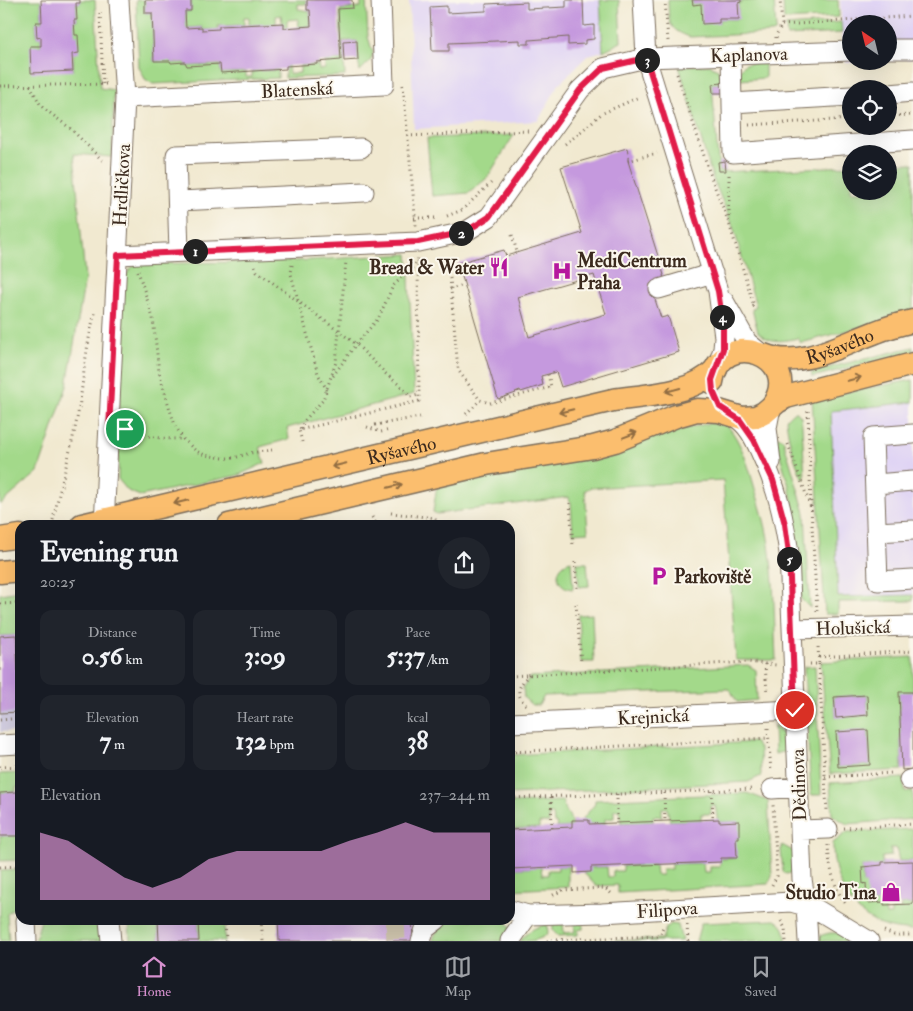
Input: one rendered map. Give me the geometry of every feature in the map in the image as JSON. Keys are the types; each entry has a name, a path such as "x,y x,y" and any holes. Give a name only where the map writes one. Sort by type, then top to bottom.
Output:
{"main road":[{"name":"Ryšavého","path":"116,520 613,400 652,396 697,384 709,376 728,355 740,351 752,351 779,360 813,355 890,327 913,321"},
{"path":"764,355 774,364 779,376 780,389 772,406"},
{"name":"Ryšavého","path":"249,520 486,464 593,447 615,441 688,412 708,410 733,416 756,417 786,397 913,364"},
{"path":"717,367 712,380 714,396 720,407 733,416"},
{"path":"0,538 15,536"},
{"path":"0,572 15,570"}],"street":[{"name":"Hrdličkova","path":"104,520 109,429 125,254 119,91 119,0"},
{"name":"Blatenská","path":"119,91 384,84 381,0"},
{"path":"643,0 646,58 715,282 724,337 723,349 717,367"},
{"path":"898,49 913,48"},
{"name":"Kaplanova","path":"646,58 842,51"},
{"path":"731,55 733,153 913,140"},
{"path":"125,254 346,245 421,253 465,232 489,217 580,90 603,68 646,58"},
{"path":"897,93 913,92"},
{"path":"732,104 842,97"},
{"path":"179,252 179,201 176,155 361,148"},
{"path":"179,201 364,192"},
{"path":"659,290 715,282"},
{"path":"715,282 747,342 764,355"},
{"name":"Dědinova","path":"772,406 767,428 773,480"},
{"name":"Dědinova","path":"733,416 744,424 750,433 773,480 783,514 789,553 802,879 808,941"},
{"path":"913,434 873,437 878,581 913,579"},
{"path":"875,484 913,481"},
{"path":"876,532 913,530"},
{"name":"Holušická","path":"792,629 913,626"},
{"name":"Krejnická","path":"515,722 795,710"},
{"path":"0,745 15,744"},
{"path":"772,789 798,787"},
{"path":"800,830 828,829"},
{"name":"Filipova","path":"515,911 528,915 602,914 776,902 806,905"},
{"path":"806,905 869,941"},
{"path":"510,941 528,915"},
{"path":"26,925 27,941"},
{"path":"109,925 111,941"},
{"path":"421,941 425,929 430,925"}],"path":[{"path":"665,0 668,41"},
{"path":"779,53 776,35 782,25 780,0"},
{"path":"100,9 103,84"},
{"path":"782,25 913,16"},
{"path":"674,67 712,180 729,223 754,306 749,308 751,315"},
{"path":"299,430 420,401 421,253 403,79"},
{"path":"0,86 103,84 119,91"},
{"path":"30,85 41,106 76,134 105,163 122,164"},
{"path":"558,149 601,114 646,94"},
{"path":"897,116 913,115"},
{"path":"748,125 842,120"},
{"path":"408,136 530,130"},
{"path":"628,161 661,151"},
{"path":"729,175 729,223"},
{"path":"512,235 517,252"},
{"path":"302,442 299,430 305,420 323,400 336,362 346,269 346,245"},
{"path":"294,247 290,274 300,304 318,374 327,391"},
{"path":"249,249 256,271 356,344 410,396 419,395"},
{"path":"331,378 378,318 393,286 414,267 421,253"},
{"path":"125,254 153,318 159,372 175,425 183,438 196,451 205,455 223,458 234,458 250,452 272,450"},
{"path":"450,278 458,370 480,400 490,403 551,387 548,374"},
{"path":"450,289 464,285"},
{"path":"53,520 70,456 86,352 95,312"},
{"path":"518,391 519,396"},
{"path":"807,405 817,615"},
{"path":"375,425 420,416"},
{"path":"367,427 381,432"},
{"path":"109,429 125,429 145,436 166,439 183,438"},
{"path":"787,440 811,508"},
{"path":"570,503 573,546"},
{"path":"391,513 435,518 435,520"},
{"path":"575,562 577,588"},
{"path":"0,604 15,603"},
{"path":"576,604 581,662"},
{"path":"807,664 819,664 818,644"},
{"path":"819,657 913,651"},
{"path":"515,675 747,662 778,666"},
{"path":"765,664 766,699"},
{"path":"529,674 520,684 519,689 524,704 532,708"},
{"path":"0,720 15,718"},
{"path":"768,726 778,876 775,881"},
{"path":"515,752 769,738"},
{"path":"0,767 15,766"},
{"path":"825,777 907,777"},
{"path":"515,798 772,789"},
{"path":"712,791 713,819"},
{"path":"664,793 665,821"},
{"path":"617,794 617,823"},
{"path":"551,797 552,828"},
{"path":"828,829 913,824"},
{"path":"0,867 15,866"},
{"path":"778,918 785,928 786,941"},
{"path":"686,920 688,941"},
{"path":"547,941 658,936 666,922"},
{"path":"225,925 226,941"},
{"path":"261,925 263,941"},
{"path":"894,935 913,935"}],"shaded area":[{"path":"409,0 600,0 603,51 588,55 559,84 538,121 414,129"},
{"path":"840,0 913,0 913,59 898,60 898,15 842,15 842,33"},
{"path":"913,402 913,601 838,602 831,411"},
{"path":"15,592 15,731 0,732 0,594"}],"green space":[{"path":"0,0 41,0 42,22 36,23 37,37 41,37 41,46 30,47 73,70 74,20 77,20 76,3 80,3 80,0 95,0 100,88 114,90 112,157 74,154 85,278 67,386 38,472 0,505"},
{"path":"136,0 145,0 145,13 152,13 154,61 170,60 171,63 186,63 187,66 220,65 221,73 246,72 246,77 252,77 252,71 278,70 278,78 153,84 145,79 139,67"},
{"path":"191,0 306,0 306,4 298,4 298,9 310,11 311,26 299,27 298,19 287,20 287,28 283,28 281,15 276,16 276,24 249,25 249,17 244,17 244,25 218,26 218,30 202,30 202,27 186,28 185,12 191,11"},
{"path":"352,0 366,0 368,37 373,53 371,60 360,71 357,41 343,41 345,76 285,78 285,66 288,66 289,74 300,73 300,66 318,65 318,62 319,70 325,69 325,61 342,60 340,10 361,7 361,1"},
{"path":"600,0 619,0 621,42 603,51"},
{"path":"668,0 692,0 693,4 701,4 719,23 719,19 738,19 738,3 741,3 741,1 774,0 776,29 772,33 690,37 673,28 669,19"},
{"path":"783,0 838,0 839,17 784,20"},
{"path":"841,22 842,33 787,36 786,26"},
{"path":"765,62 765,78 740,80 740,70 745,64"},
{"path":"710,65 718,69 723,83 712,84 719,172 842,166 842,200 897,200 897,164 913,163 913,313 801,343 798,338 782,341 772,340 758,332 752,309 756,306 733,226 713,179 679,66"},
{"path":"514,135 487,178 469,193 432,196 427,138"},
{"path":"408,254 414,394 287,428 289,439 260,447 265,463 239,475 140,496 128,491 118,479 122,282 130,269 137,264 295,261"},
{"path":"913,347 913,352 812,377 811,372"},
{"path":"913,380 913,402 831,411 838,597 913,595 913,601 838,602 838,614 825,614 812,398"},
{"path":"793,412 797,412 801,417 805,478 803,479 794,458 787,426 786,419"},
{"path":"710,423 728,426 737,439 743,452 762,513 771,559 776,660 736,660 723,480 590,488 585,490 588,532 573,533 569,497 437,514 433,512 437,485"},
{"path":"775,438 783,439 805,513 810,608 801,599 797,587 795,515"},
{"path":"571,561 573,589 562,585 558,576 561,567"},
{"path":"577,563 587,563 589,586 579,587"},
{"path":"15,592 15,635 0,636 0,594"},
{"path":"592,614 594,662 581,662 578,615"},
{"path":"913,657 913,692 899,693 902,770 830,774 821,662","holes":["867,695 868,715 836,717 834,697","868,731 870,765 838,767 837,732"]},
{"path":"748,665 756,670 757,700 737,702 728,689 544,696 539,705 532,705 524,698 523,688 530,677"},
{"path":"815,666 821,795 811,795 804,667"},
{"path":"774,725 783,734 787,751 775,754"},
{"path":"755,742 760,749 761,776 748,782 515,794 515,755"},
{"path":"15,773 15,792 0,793 0,774"},
{"path":"903,778 905,792 913,792 913,819 847,824 832,815 830,783"},
{"path":"747,793 768,801 772,876 768,884 618,893 618,885 596,886 584,873 589,867 607,867 608,877 613,877 613,871 623,871 623,866 655,865 656,875 662,875 662,869 671,869 671,864 703,863 704,872 710,872 710,867 720,867 720,859 736,858 735,839 738,838 737,822 718,822 715,805 710,806 711,814 701,814 701,820 670,821 667,808 662,808 662,816 653,816 653,822 621,823 619,810 614,810 614,818 605,819 605,824 586,824 581,821 595,804 595,800"},
{"path":"563,801 564,808 570,818 571,827 557,828 556,823 554,823 553,814 549,814 549,823 539,823 539,828 515,830 515,803"},
{"path":"913,829 913,861 899,861 896,848 891,848 891,856 882,857 882,866 862,867 863,883 867,883 884,902 886,915 891,915 891,910 901,909 901,904 913,904 913,930 895,929 879,924 865,916 844,892 834,861 833,843 847,832"},
{"path":"15,835 15,860 0,861 0,836"},
{"path":"782,845 793,851 794,862 791,873 786,874 783,872"},
{"path":"558,866 568,866 568,887 515,890 515,869 541,867 542,875 548,875 548,870 558,870"},
{"path":"15,870 15,907 7,914 9,941 0,941 0,871"},
{"path":"775,920 784,929 786,941 696,941 701,923"},
{"path":"563,923 564,933 575,932 574,923 583,923 583,929 578,930 578,935 558,936 553,931 553,924"},
{"path":"547,924 548,933 542,938 520,941 532,930"},
{"path":"671,924 678,925 682,941 614,941 662,939 666,928"},
{"path":"40,925 103,925 104,941 35,941"},
{"path":"129,925 158,925 159,941 130,941"},
{"path":"198,925 224,925 225,941 199,941"},
{"path":"444,925 508,925 510,928 502,941 433,941"},
{"path":"839,933 852,941 817,941 822,935"}],"building":[{"path":"41,0 80,0 80,3 76,3 77,20 74,20 75,35 78,35 79,53 72,54 73,71 31,73 30,46 41,46 41,37 37,38 36,22 42,22"},
{"path":"145,0 191,0 191,11 185,11 186,28 202,27 202,30 219,29 219,26 284,23 284,28 311,26 310,10 307,10 307,0 352,0 353,8 338,9 341,60 286,66 286,69 221,73 220,64 187,66 185,62 154,61 152,13 145,13"},
{"path":"566,0 583,0 584,26 594,25 594,39 585,40 585,44 568,45 568,37 529,40 529,44 520,44 520,40 449,43 449,51 432,51 430,7 447,6 447,13 486,11 486,4 527,2 527,9 566,7"},
{"path":"692,0 741,0 738,3 739,19 719,19 719,23 702,24 701,4 693,5"},
{"path":"357,41 358,60 344,61 343,42"},
{"path":"723,83 723,93 713,93 712,84"},
{"name":"MediCentrum Praha","path":"627,148 628,161 664,275 664,279 650,284 661,318 668,316 679,352 561,387 556,372 541,376 543,385 521,392 520,390 498,399 458,263 504,250 506,256 582,233 561,167","holes":["594,275 606,314 529,337 518,297"]},
{"path":"725,161 726,171 719,171 718,162"},
{"path":"15,635 15,712 0,713 0,636"},
{"path":"899,692 913,692 913,769 902,770"},
{"path":"867,695 868,715 836,718 834,697"},
{"path":"868,730 870,765 838,767 836,732"},
{"path":"15,792 15,836 0,836 0,793"},
{"path":"719,819 719,822 739,821 739,838 736,838 737,858 721,858 721,862 591,867 591,872 574,873 574,866 515,869 515,830 572,827 572,820 589,820 589,824"},
{"path":"913,861 913,904 884,905 884,902 867,903 866,883 863,884 862,867 882,865 882,862"},
{"path":"158,925 198,925 199,941 159,941"},
{"path":"278,925 412,925 413,941 279,941"}],"tunnel":[{"path":"395,925 396,941"}],"place":[{"name":"Bread & Water","path":"499,267"},
{"name":"MediCentrum Praha","path":"562,271"},
{"name":"Parkoviště","path":"659,576"},
{"name":"Studio Tina","path":"891,892"}],"route":[{"path":"125,429 109,429 118,255 418,242 465,232 489,217 580,90 603,68 646,58 718,291 724,337 723,349 712,380 714,396 720,407 740,420 750,433 773,480 781,505 789,553 795,710"}]}
